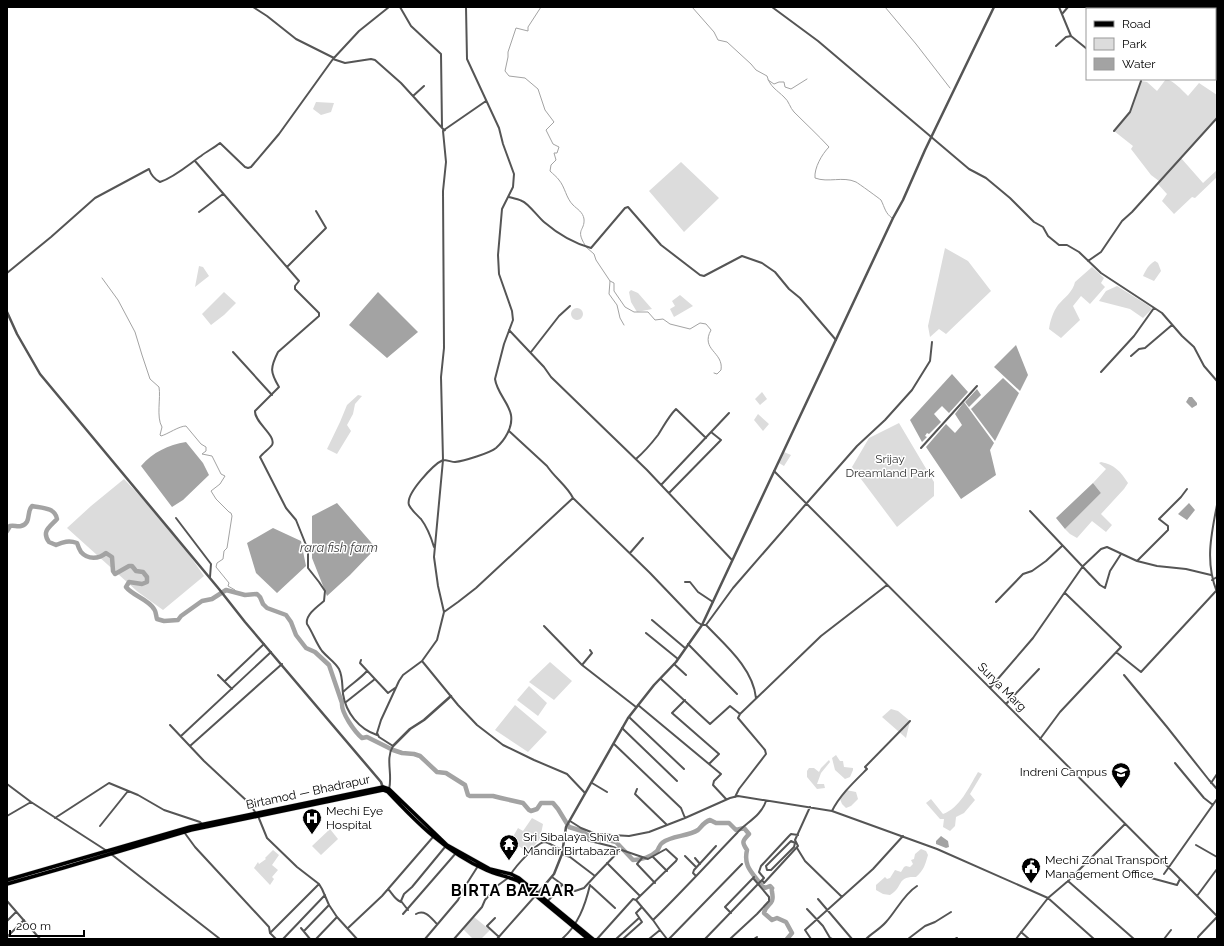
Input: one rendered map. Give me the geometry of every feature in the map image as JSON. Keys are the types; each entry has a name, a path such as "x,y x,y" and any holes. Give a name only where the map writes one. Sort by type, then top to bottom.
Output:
{"main road":[{"name":"Birtamod — Bhadrapur","path":"109,853 209,824 383,789 388,790 445,847 456,852"},
{"name":"Birtamod — Bhadrapur","path":"7,880 63,868 202,824 209,824"},
{"name":"Birtamod — Bhadrapur","path":"436,838 488,872 510,875 547,902 588,939"},
{"name":"Birtamod — Bhadrapur","path":"7,884 35,874"},
{"name":"Birtamod — Bhadrapur","path":"574,925 594,939"}],"street":[{"path":"253,7 296,39 334,59 345,63 372,59 375,60 386,68 445,130"},
{"path":"7,273 51,237 86,204 103,192 149,169 150,173 160,182 195,161 220,143 245,167 251,167 279,134 334,59 359,31 388,7"},
{"path":"400,7 411,26 441,54 442,128"},
{"path":"443,460 455,462 474,457 496,448 511,426 510,410 501,395 495,379 504,344 513,320 499,274 498,255 502,209 513,187 514,174 499,128 467,59 466,7"},
{"path":"772,7 818,41 969,169 986,178 1010,198 1034,222 1043,227 1048,236 1059,244 1067,245 1079,252 1101,273 1162,313 1194,347 1204,366 1217,381"},
{"path":"704,625 732,560 994,7"},
{"path":"1059,7 1072,36 1086,48"},
{"path":"1062,14 1068,7"},
{"path":"1056,46 1066,38 1072,36"},
{"path":"1114,131 1130,112 1141,81"},
{"path":"413,96 424,86"},
{"path":"377,735 376,733 381,720 403,675 422,661 437,640 444,612 438,586 434,557 443,460 441,377 444,348 443,191 446,162 443,131 486,101"},
{"path":"1088,261 1101,252 1122,220 1132,212 1217,118"},
{"path":"195,161 299,281 295,286 295,289 319,313 319,316 278,352 271,369 273,377 279,387 256,411 255,414 268,432 272,445 260,457 286,508 296,520 308,550 308,568 325,591 324,600 308,617 306,622 323,652 337,665 342,674 343,692 347,708 361,726 377,735 393,747"},
{"path":"199,212 223,194"},
{"path":"509,197 522,201 559,234 577,244 591,248 625,208 628,208 661,245 700,275 704,276 742,256 762,263 775,272 789,289 800,298 836,340"},
{"path":"287,267 326,228 316,211"},
{"path":"531,352 570,306"},
{"path":"1101,372 1130,340 1154,308"},
{"path":"7,312 9,320 40,374 223,595 381,782 383,789"},
{"path":"1131,356 1139,349 1145,348 1172,325"},
{"path":"509,330 531,352 551,377 636,459 732,560"},
{"path":"494,918 487,926 498,938 552,878 562,852 567,826 629,717 660,678 674,664 688,644 733,588 857,446 885,420 912,390 930,361 932,342"},
{"path":"233,352 272,395"},
{"path":"921,448 977,386"},
{"path":"636,459 652,443 667,419 676,409 706,438"},
{"path":"661,485 729,413"},
{"path":"509,430 547,466 570,491 573,498 630,553 697,622 704,625 741,663 755,687 756,698"},
{"path":"669,493 721,440 711,432"},
{"path":"435,548 431,536 410,506 409,502 410,497 420,481 443,460"},
{"name":"Surya Marg","path":"774,471 1217,917"},
{"path":"1137,561 1168,530 1168,526 1159,519 1187,489"},
{"path":"444,612 476,588 573,498"},
{"path":"1116,652 1141,672 1217,591 1211,575 1210,546 1217,505"},
{"path":"1030,511 1062,546 1100,585 1105,588 1110,571 1121,554"},
{"path":"176,518 211,564 209,578"},
{"path":"630,553 643,538"},
{"path":"996,602 1023,574 1032,571 1046,561 1062,546"},
{"path":"990,688 1033,638 1083,566 1101,549 1107,548 1137,561 1157,566 1186,569 1211,575"},
{"path":"1212,580 1217,577"},
{"path":"685,582 690,582 698,592 713,602"},
{"path":"734,797 766,754 765,750 738,718 740,714 821,636 887,585"},
{"path":"1040,739 1060,712 1120,649 1120,646 1065,594"},
{"path":"652,620 685,648"},
{"path":"544,626 582,664 721,774 713,785 726,799"},
{"path":"646,633 678,659"},
{"path":"225,681 264,644"},
{"path":"688,644 737,694"},
{"path":"582,664 592,653 590,650"},
{"path":"181,736 271,652"},
{"path":"361,660 360,663 388,693 396,688"},
{"path":"422,661 477,725 503,745 567,774 586,793"},
{"path":"190,746 282,664"},
{"path":"674,664 686,675"},
{"path":"1006,704 1039,669"},
{"path":"343,692 352,683 359,680 367,671"},
{"path":"218,674 232,689"},
{"path":"1124,675 1217,789"},
{"path":"660,678 711,724 729,706 740,714"},
{"path":"346,702 375,679"},
{"path":"388,790 390,782 390,752 393,747 410,729 424,720 451,696"},
{"path":"685,700 672,713 719,754 709,764"},
{"path":"629,717 684,769"},
{"path":"832,811 835,804 846,790 867,769 865,767 910,721"},
{"path":"170,725 204,761 239,793 257,814 267,838 274,846 319,884 329,905 337,917 357,939"},
{"path":"622,728 677,781"},
{"path":"614,744 681,808 685,818"},
{"path":"1175,763 1204,798 1213,804"},
{"path":"1211,783 1217,774"},
{"path":"56,818 109,783 164,810 202,824"},
{"path":"592,783 607,792"},
{"path":"7,784 31,802 109,853 220,939"},
{"path":"637,789 635,794 666,825"},
{"path":"100,826 128,791"},
{"path":"570,821 581,828 596,834 607,836 629,836 649,832 734,797 832,811 937,849 1048,898 1094,939"},
{"path":"1164,874 1217,799"},
{"path":"654,920 739,830 760,813 766,801"},
{"path":"7,816 31,802"},
{"path":"705,939 758,884 762,881 764,883 798,846 795,840 810,807"},
{"path":"1016,939 1048,898 1068,881 1125,824"},
{"path":"184,832 195,847 269,927 270,933 276,939"},
{"path":"762,881 764,878 759,872 762,866 791,834 798,835"},
{"path":"577,835 590,841 648,859 664,849 667,849 677,860 636,900 633,899 597,939"},
{"path":"811,939 805,930 872,869 903,836"},
{"path":"347,928 388,890 436,838"},
{"path":"794,841 794,847 771,870 767,870 766,866 789,842 794,841"},
{"path":"454,939 482,907 485,900 497,886 510,875 528,854 540,843 546,842 570,857 595,876"},
{"path":"1196,845 1217,858"},
{"path":"696,876 693,873 696,868 716,846"},
{"path":"401,902 404,894 412,887 445,847"},
{"path":"796,848 805,860 842,897"},
{"path":"552,878 575,891 584,888 620,850"},
{"path":"403,914 408,910 456,852"},
{"path":"685,856 696,868"},
{"path":"653,857 667,871"},
{"path":"642,858 637,864 655,883"},
{"path":"695,858 700,864"},
{"path":"607,863 640,896"},
{"path":"636,900 654,920 668,939 742,864"},
{"path":"425,939 458,900 464,888 479,866"},
{"path":"1197,896 1216,871"},
{"path":"1140,875 1177,885 1180,879"},
{"path":"725,907 753,878 769,897 769,900 753,918 730,939"},
{"path":"1068,881 1134,939"},
{"path":"270,933 319,884"},
{"path":"547,902 562,884"},
{"path":"589,884 615,908"},
{"path":"562,939 574,925 582,910 589,884"},
{"path":"866,939 872,932 885,924 896,907 909,892 917,886"},
{"path":"388,890 408,910"},
{"path":"283,939 325,895"},
{"path":"818,899 852,939"},
{"path":"8,903 40,939"},
{"path":"304,931 329,905"},
{"path":"722,905 731,913"},
{"path":"623,939 641,923 642,920 636,913 642,907"},
{"path":"807,908 832,939"},
{"path":"7,921 16,912"},
{"path":"416,914 424,912 437,924"},
{"path":"908,939 925,926 935,922 951,912"},
{"path":"316,939 337,917"},
{"path":"1198,939 1198,936 1217,917"},
{"path":"616,939 639,918"},
{"path":"7,937 24,920"},
{"path":"301,928 310,939"},
{"path":"650,939 660,930"},
{"path":"1164,939 1171,930"},
{"path":"1021,932 1029,939"}],"green space":[{"path":"1165,80 1169,80 1175,83 1188,96 1199,83 1217,95 1217,118 1181,158 1203,183 1217,170 1217,177 1195,198 1192,197 1174,214 1162,201 1167,194 1157,183 1159,181 1151,175 1131,149 1133,146 1114,131 1129,113 1141,81 1147,82 1157,91"},
{"path":"316,102 334,103 331,112 321,115 313,109"},
{"path":"681,162 719,198 684,232 649,191"},
{"path":"945,248 968,261 991,291 946,334 939,329 930,337 928,326"},
{"path":"1155,261 1158,263 1161,271 1154,281 1143,276 1149,266"},
{"path":"199,266 203,267 209,276 195,287"},
{"path":"1092,267 1104,278 1101,283 1105,287 1090,304 1081,296 1073,306 1080,320 1061,338 1049,329 1053,314 1058,305 1070,292 1075,282"},
{"path":"1117,286 1152,309 1143,318 1130,309 1099,301 1106,291"},
{"path":"631,290 638,293 652,309 637,312 631,302 629,292"},
{"path":"224,292 236,303 211,325 202,314"},
{"path":"680,295 693,306 674,317 670,309 675,306 672,301"},
{"path":"575,308 579,308 583,314 579,320 575,320 571,316 571,312"},
{"path":"762,392 767,399 760,405 755,399"},
{"path":"358,395 362,396 355,404 353,414 347,425 351,431 337,454 327,449 347,405"},
{"path":"758,414 769,424 763,431 754,420"},
{"name":"Srijay Dreamland Park","path":"899,423 934,482 934,496 897,527 852,467 869,438"},
{"path":"784,452 791,455 784,466 779,463"},
{"path":"1101,462 1117,469 1128,483 1101,514 1112,525 1106,532 1092,521 1077,538 1065,529 1101,493 1093,483 1106,469 1099,463"},
{"path":"124,479 172,530 204,576 163,610 138,592 67,528"},
{"path":"550,662 572,681 554,700 529,682"},
{"path":"529,686 547,703 538,716 517,700"},
{"path":"515,705 547,732 528,752 495,730"},
{"path":"891,709 898,711 910,721 906,738 882,717"},
{"path":"836,755 840,761 843,761 844,767 853,768 850,777 845,779 835,770 832,758"},
{"path":"829,760 830,762 821,773 817,784 824,784 825,788 817,789 807,777 807,771 809,768 814,768 819,772"},
{"path":"978,772 982,774 970,794 975,800 964,813 956,817 955,826 950,831 943,827 944,819 940,819 926,803 931,799 943,814 949,811 964,796"},
{"path":"846,790 856,792 858,799 851,806 846,808 840,799"},
{"path":"532,818 543,824 540,839 528,853 511,840 518,828 523,831"},
{"path":"330,829 338,839 321,855 312,846"},
{"path":"921,849 926,851 928,855 924,867 916,877 905,878 897,889 890,895 883,894 876,890 876,885 885,877 887,879 890,878 895,870 901,872 904,867 910,867 913,864 911,860 914,859 915,854"},
{"path":"273,850 279,855 272,865 278,870 272,877 274,879 270,885 254,868 258,862 259,864 266,859 265,858"},
{"path":"474,917 490,930 481,939 473,939 463,929"}],"water":[{"path":"378,292 418,332 387,358 349,325"},
{"path":"1016,345 1028,375 1020,391 994,367"},
{"path":"952,374 968,392 949,413 942,406 934,414 941,422 929,434 927,433 925,436 927,437 922,442 910,420"},
{"path":"1003,378 1019,393 995,441 971,409"},
{"path":"977,389 981,395 969,407 965,402"},
{"path":"1189,397 1192,397 1197,403 1197,405 1192,408 1186,402"},
{"path":"964,402 994,443 990,450 996,475 961,499 926,447 946,424 955,433 962,425 955,414"},
{"path":"186,442 203,463 209,475 183,500 172,507 141,466 161,450"},
{"path":"1093,483 1101,493 1065,529 1056,518"},
{"name":"rara fish farm","path":"337,503 376,548 327,596 312,558 312,516"},
{"path":"1189,503 1195,510 1187,520 1178,514"},
{"name":"rara fish farm","path":"273,528 301,541 306,566 277,593 256,573 247,543"},
{"path":"941,836 948,841 949,847 946,848 936,844 936,841"}],"waterway":[{"path":"541,7 528,27 528,31 516,28 508,52 505,71 509,76 525,78 538,89 545,110 554,122 546,130 553,144 559,147 557,153 554,153 556,160 551,165 550,171 561,183 573,205 582,214 584,223 581,230 581,236 585,245"},
{"path":"692,7 714,32 718,40 727,42 756,70 767,76 772,86 786,99 791,109 829,147 819,161 815,178 825,180 851,180 856,182 881,200 886,212 892,218"},
{"path":"885,7 950,88"},
{"path":"768,80 774,84 784,82 785,87 791,89 807,79"},
{"path":"586,247 594,254 596,260 610,281 609,294 617,305 620,318 624,325"},
{"path":"102,278 118,300 135,332 150,379 159,387 159,418 162,427 160,435 161,436 180,427 186,426 201,444 206,447 206,451 202,454 212,456 221,474 225,476 220,484 211,491 216,499 231,513 232,516 227,548 224,551 223,559 217,563 216,567 229,583 228,586 235,590 237,594"},
{"path":"610,281 614,283 614,291 625,307 634,312 648,312 655,320 663,319 670,324 690,329 700,323 706,324 711,330 708,337 708,342 721,364 721,370 717,374 714,373"},
{"path":"7,531 10,526 24,525 28,520 29,511 32,506 51,510 54,512 57,519 47,529 46,535 49,542 56,545 66,542 77,543 79,549 84,555 94,558 106,553 112,557 113,571 115,574 129,566 132,566 136,571 143,572 147,577 147,582 142,584 129,582 126,587 151,606 155,611 157,619 164,621 178,620 181,616 202,601 212,599 226,590 245,595 257,594 267,608 286,615 291,622 296,635 306,648 315,652 329,665 346,717 352,727 362,738 367,737 402,753 420,756 437,772 446,773 465,785 468,795 470,796 493,796 523,803 531,811 537,809 541,803 553,803 569,827 582,831 594,840 604,839 616,842 633,860 643,859 655,853 661,844 666,840 694,832 710,820 716,823 729,823 736,830 744,828 749,834 743,843 747,850 746,861 750,870 762,886 765,888 770,886 772,888 773,897 764,913 772,920 777,918 786,922 792,933 787,939"}],"place":[{"name":"Indreni Campus","path":"1121,789"},
{"name":"Mechi Eye Hospital","path":"312,835"},
{"name":"Sri Sibalaya Shiva Mandir Birtabazar","path":"509,861"},
{"name":"Mechi Zonal Transport Management Office","path":"1031,884"}],"district":[{"name":"BIRTA BAZAAR","path":"513,890"}]}
